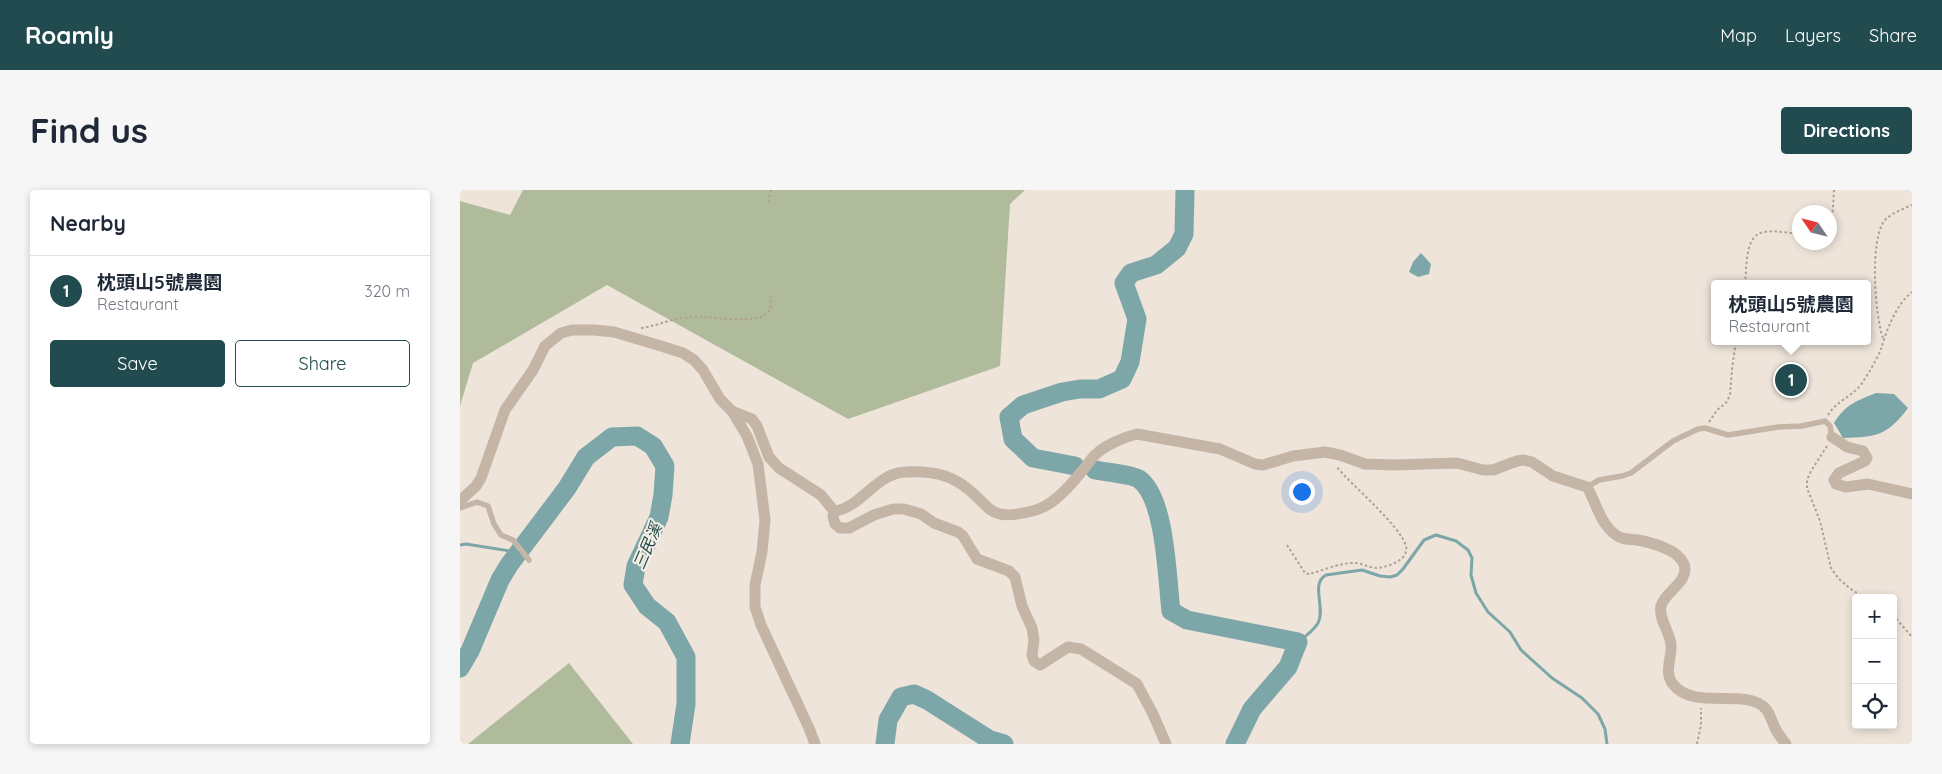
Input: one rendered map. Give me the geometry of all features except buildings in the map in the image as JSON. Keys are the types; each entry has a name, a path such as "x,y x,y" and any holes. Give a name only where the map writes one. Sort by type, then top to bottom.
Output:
{"street":[{"path":"460,501 476,486 481,478 505,410 533,370 545,346 561,333 572,330 614,332 682,352 694,360 703,370 720,399 732,411 747,436 758,464 765,520 762,552 755,585 755,607 761,625 815,744"},
{"path":"732,411 752,419 757,426 769,456 779,468 821,495 834,511 835,524 840,528 849,528 893,509 904,509 921,514 934,523 958,532 963,536 977,559 1009,571 1015,577 1022,606 1032,628 1034,640 1032,654 1034,661 1040,665 1061,649 1068,647 1081,649 1137,684 1154,714 1166,744"},
{"path":"834,511 849,505 881,480 904,472 945,476 957,481 992,512 1012,515 1038,510 1051,503 1098,452 1137,434 1220,449 1255,464 1263,465 1293,456 1325,452 1365,464 1457,463 1483,470 1493,470 1517,460 1524,460 1532,462 1553,476 1587,487 1605,524 1616,535 1624,539 1653,543 1673,553 1684,565 1684,574 1661,606 1661,615 1672,647 1669,675 1672,683 1679,689 1702,698 1749,701 1764,707 1786,744"},
{"path":"1832,437 1846,447 1863,450 1867,458 1865,461 1839,473 1834,480 1836,484 1846,487 1868,484 1912,494"}],"lane":[{"path":"1587,487 1599,480 1631,473 1672,441 1698,428 1705,428 1728,436 1778,426 1802,426 1825,421 1830,426 1832,437"},
{"path":"460,508 477,502 488,506 494,524 501,535 513,540 529,560"}],"path":[{"path":"768,202 771,190"},
{"path":"1833,205 1834,190"},
{"path":"1883,338 1876,308 1877,243 1880,228 1895,213 1912,205"},
{"path":"1746,280 1750,247 1752,239 1757,234 1765,232 1792,234"},
{"path":"1825,421 1829,413 1839,402 1863,383 1880,350 1883,338 1906,296 1912,292"},
{"path":"638,328 652,327 670,320 691,316 751,319 765,315 771,306 770,293"},
{"path":"1705,428 1730,395 1735,345"},
{"path":"1832,437 1811,471 1807,480 1807,488 1820,521 1831,568 1839,580 1859,594"},
{"path":"1287,545 1305,573 1309,574 1345,564 1382,568 1400,560 1406,553 1406,546 1394,528 1342,474 1325,452"},
{"path":"1897,620 1912,637"},
{"path":"1697,744 1701,725 1702,698"}],"green space":[{"path":"523,190 1025,190 1010,204 1000,366 848,419 607,285 473,363 460,406 460,201 510,215"},
{"path":"569,663 633,744 468,744"}],"water":[{"path":"1421,253 1431,264 1429,274 1418,277 1409,272 1413,262"},
{"path":"1876,393 1894,394 1908,408 1887,430 1864,437 1843,438 1834,423 1838,417 1852,404"}],"waterway":[{"path":"1075,466 1033,458 1013,439 1009,417 1023,405 1062,392 1080,389 1099,389 1122,379 1130,362 1137,319 1124,283 1131,273 1156,265 1177,248 1184,234 1185,190"},
{"name":"三民溪","path":"460,668 470,651 500,580 509,565 567,488 586,457 612,437 637,436 653,446 665,466 659,517 636,566 633,585 647,606 667,622 686,657 686,704 680,744"},
{"path":"1095,470 1135,477 1148,489 1155,503 1164,541 1171,611 1187,620 1298,642 1288,667 1252,709 1235,744"},
{"path":"1298,642 1318,623 1320,617 1319,584 1326,575 1362,570 1390,577 1397,575 1403,569 1424,540 1436,535 1456,541 1468,550 1472,558 1471,575 1476,593 1488,612 1510,632 1521,650 1552,678 1582,698 1598,714 1605,729 1607,744"},
{"path":"460,545 466,544 517,552"},
{"path":"885,744 888,720 901,697 914,694 927,700 990,740 1004,744"}],"place":[{"name":"枕頭山5號農園","path":"1791,380"}]}
